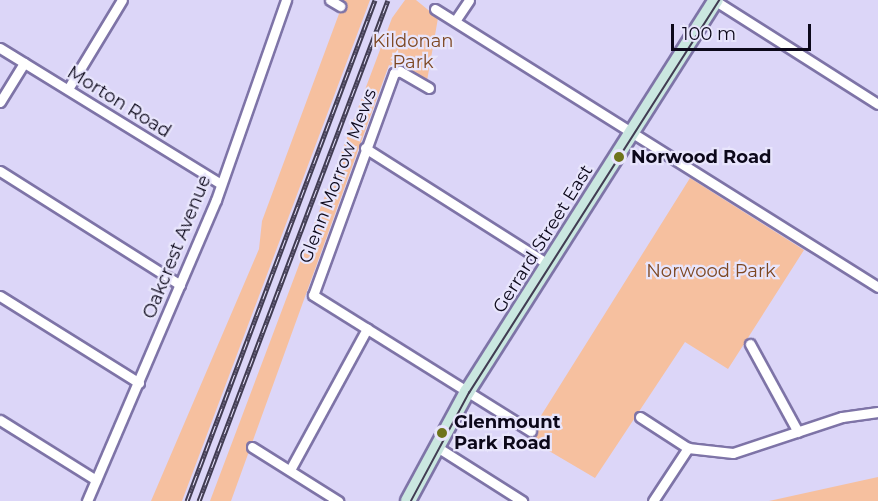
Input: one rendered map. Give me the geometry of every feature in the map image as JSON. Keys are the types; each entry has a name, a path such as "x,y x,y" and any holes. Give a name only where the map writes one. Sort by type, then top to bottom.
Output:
{"main road":[{"name":"Gerrard Street East","path":"408,501 468,392 715,0"}],"street":[{"path":"68,89 122,0"},
{"name":"Oakcrest Avenue","path":"87,501 221,184 286,0"},
{"path":"330,0 340,6"},
{"path":"455,21 469,0"},
{"path":"715,0 878,104"},
{"path":"435,9 875,285 878,274"},
{"name":"Morton Road","path":"0,48 221,184"},
{"path":"0,102 24,63"},
{"name":"Glenn Morrow Mews","path":"367,329 313,295 394,73 400,70 429,88"},
{"path":"365,148 548,264"},
{"path":"0,171 180,285"},
{"path":"0,296 138,383"},
{"path":"290,470 367,329 531,431"},
{"path":"750,344 798,432"},
{"path":"640,417 688,448 746,452 798,432 878,412"},
{"path":"0,420 96,480"},
{"path":"252,447 338,501"},
{"path":"437,447 522,501"},
{"path":"653,501 688,448"}],"green space":[{"path":"339,0 370,0 182,501 151,501 259,249 262,221 343,3"},
{"name":"Kildonan Park","path":"405,0 416,0 438,18 427,81 389,65 231,501 210,501 392,18"},
{"name":"Norwood Park","path":"690,178 804,250 728,369 685,342 595,478 527,438"},
{"path":"878,477 878,501 769,501"}],"tram line":[{"path":"411,501 469,393 719,0"}],"railway":[{"path":"187,501 375,0"},
{"path":"199,501 388,0"}],"place":[{"name":"Norwood Road","path":"619,157"},
{"name":"Glenmount Park Road","path":"442,433"}]}
